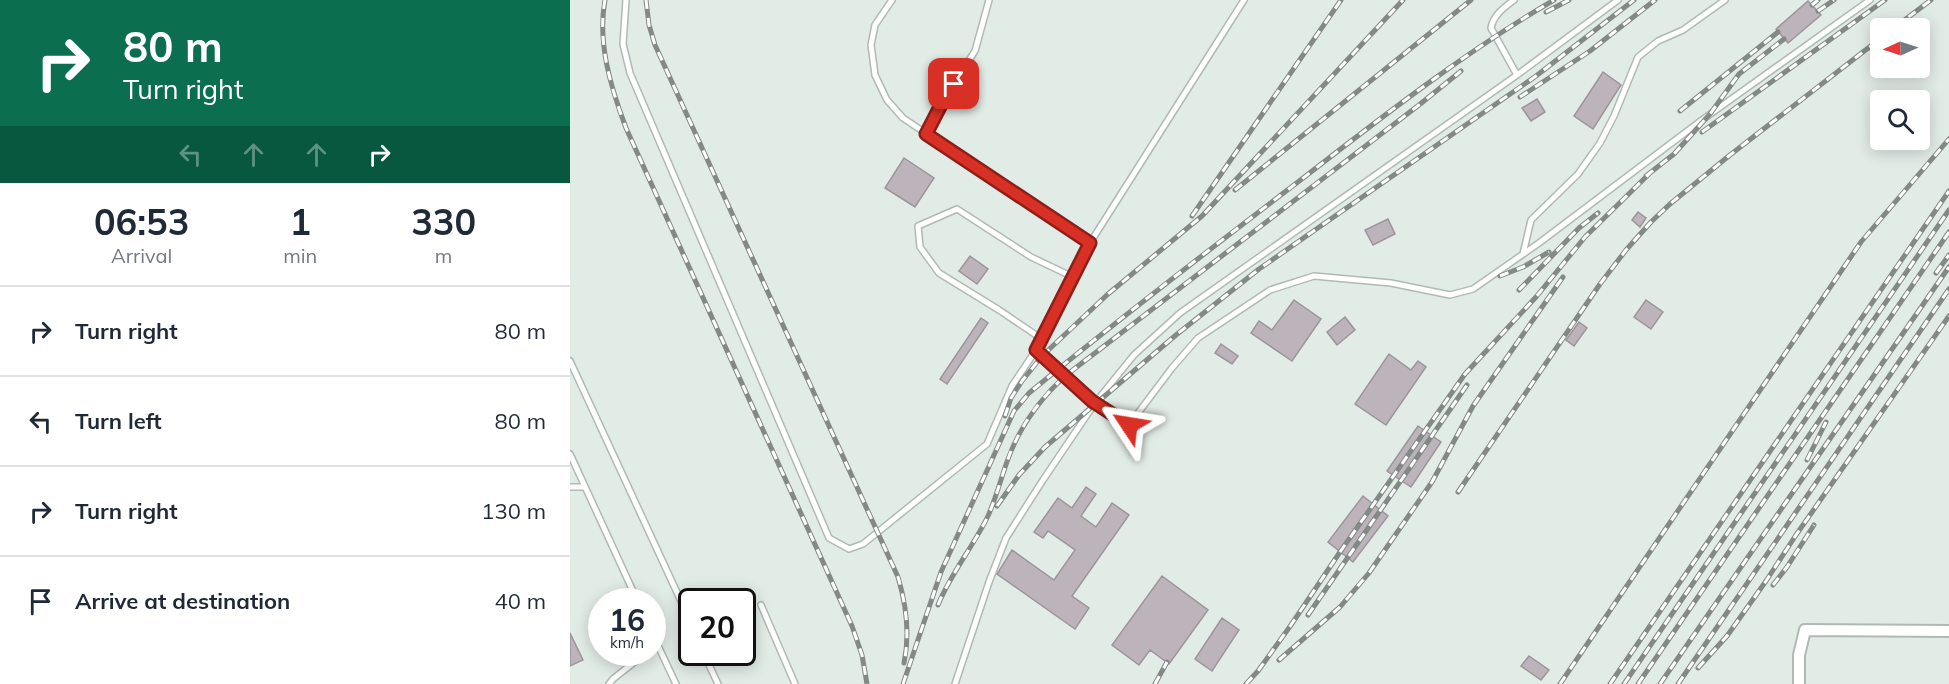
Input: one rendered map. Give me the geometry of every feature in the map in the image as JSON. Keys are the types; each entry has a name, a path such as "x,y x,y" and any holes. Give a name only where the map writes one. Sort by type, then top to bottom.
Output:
{"street":[{"path":"1799,684 1799,655 1805,630 1949,631"}],"lane":[{"path":"626,0 623,44 630,73 829,538 849,549 863,544 987,444 1012,386 1036,350 1090,243 1244,0"},
{"path":"892,0 875,25 871,45 875,75 887,100 903,118 1090,243"},
{"path":"926,134 943,101 975,51 988,0"},
{"path":"1514,0 1504,7 1492,21 1491,28 1517,75"},
{"path":"955,684 1006,538 1095,403 1134,355 1180,313 1517,75 1618,0"},
{"path":"1523,254 1531,220 1578,174 1600,143 1614,116 1638,57 1658,41 1683,30 1725,0"},
{"path":"1036,350 1095,403 1129,425 1198,338 1270,290 1314,276 1391,283 1450,295 1473,289 1702,120 1870,0"},
{"path":"1042,339 939,273 920,247 918,226 957,208 1031,257 1073,277"},
{"path":"570,361 678,595"},
{"path":"570,454 631,588"},
{"path":"570,488 584,487"},
{"path":"761,605 795,684"},
{"path":"609,684 629,666"},
{"path":"666,666 676,684"},
{"path":"710,666 718,684"}],"building":[{"path":"1808,1 1821,15 1788,43 1776,29"},
{"path":"1603,72 1621,85 1593,129 1574,116"},
{"path":"1537,99 1545,112 1531,121 1522,108"},
{"path":"904,158 934,178 915,207 885,188"},
{"path":"1638,212 1646,218 1640,227 1632,220"},
{"path":"1388,219 1395,234 1373,245 1365,230"},
{"path":"970,256 988,269 977,284 959,271"},
{"path":"1294,300 1321,319 1292,361 1251,333 1259,321 1272,330"},
{"path":"1646,300 1663,312 1651,329 1634,317"},
{"path":"1345,317 1355,330 1337,345 1327,332"},
{"path":"981,318 988,323 947,384 940,379"},
{"path":"1579,322 1587,328 1574,346 1566,340"},
{"path":"1221,344 1238,356 1232,364 1215,353"},
{"path":"1389,354 1411,370 1418,361 1426,367 1386,425 1355,404"},
{"path":"1418,426 1441,442 1411,487 1387,471"},
{"path":"1086,487 1096,494 1081,516 1096,527 1112,503 1129,515 1072,596 1089,608 1075,629 997,574 1012,550 1054,580 1075,550 1048,531 1043,538 1034,532 1058,498 1072,508"},
{"path":"1363,496 1388,516 1353,562 1328,542"},
{"path":"1162,576 1208,610 1169,664 1150,650 1139,665 1112,645"},
{"path":"1222,618 1239,630 1212,671 1195,659"},
{"path":"570,633 583,660 570,666"},
{"path":"1529,656 1549,670 1541,680 1521,666"}],"railway":[{"path":"605,0 604,49 615,97 626,128 852,626 862,655 867,684"},
{"path":"646,0 649,25 655,45 898,577 906,620 907,642 904,663"},
{"path":"1192,216 1341,0"},
{"path":"1005,416 1011,398 1042,356 1108,294 1202,216 1403,0"},
{"path":"1235,190 1471,0"},
{"path":"903,684 941,572 1014,411 1029,393 1160,288 1389,112 1487,42 1554,0"},
{"path":"1546,12 1569,0"},
{"path":"997,506 1019,475 1045,447 1176,335 1259,269 1536,76 1634,0"},
{"path":"1520,97 1590,51 1655,0"},
{"path":"1812,5 1818,0"},
{"path":"1818,11 1834,0"},
{"path":"1702,132 1885,0"},
{"path":"1907,18 1931,0"},
{"path":"1680,111 1778,32"},
{"path":"1646,176 1674,154 1710,114 1739,74 1784,39"},
{"path":"1458,492 1600,284 1651,222 1730,155 1870,47"},
{"path":"938,605 988,516 1018,435 1031,414 1056,385 1461,71"},
{"path":"1560,684 1861,242 1949,139"},
{"path":"1246,684 1291,625 1465,374 1536,297 1585,237 1651,172"},
{"path":"1610,684 1949,191"},
{"path":"1624,684 1949,210"},
{"path":"1519,290 1579,228 1598,213"},
{"path":"1638,684 1949,232"},
{"path":"1500,276 1523,267 1549,252"},
{"path":"1936,273 1949,255"},
{"path":"1660,684 1949,267"},
{"path":"1279,660 1340,607 1369,573 1432,482 1473,406 1563,277"},
{"path":"1678,684 1949,289"},
{"path":"1698,668 1727,636 1949,316"},
{"path":"1308,615 1467,385"},
{"path":"1807,460 1826,422"},
{"path":"1773,585 1814,525"},
{"path":"1155,684 1167,662"}],"route":[{"path":"954,84 926,134 1090,243 1036,350 1092,401 1129,425"}]}
